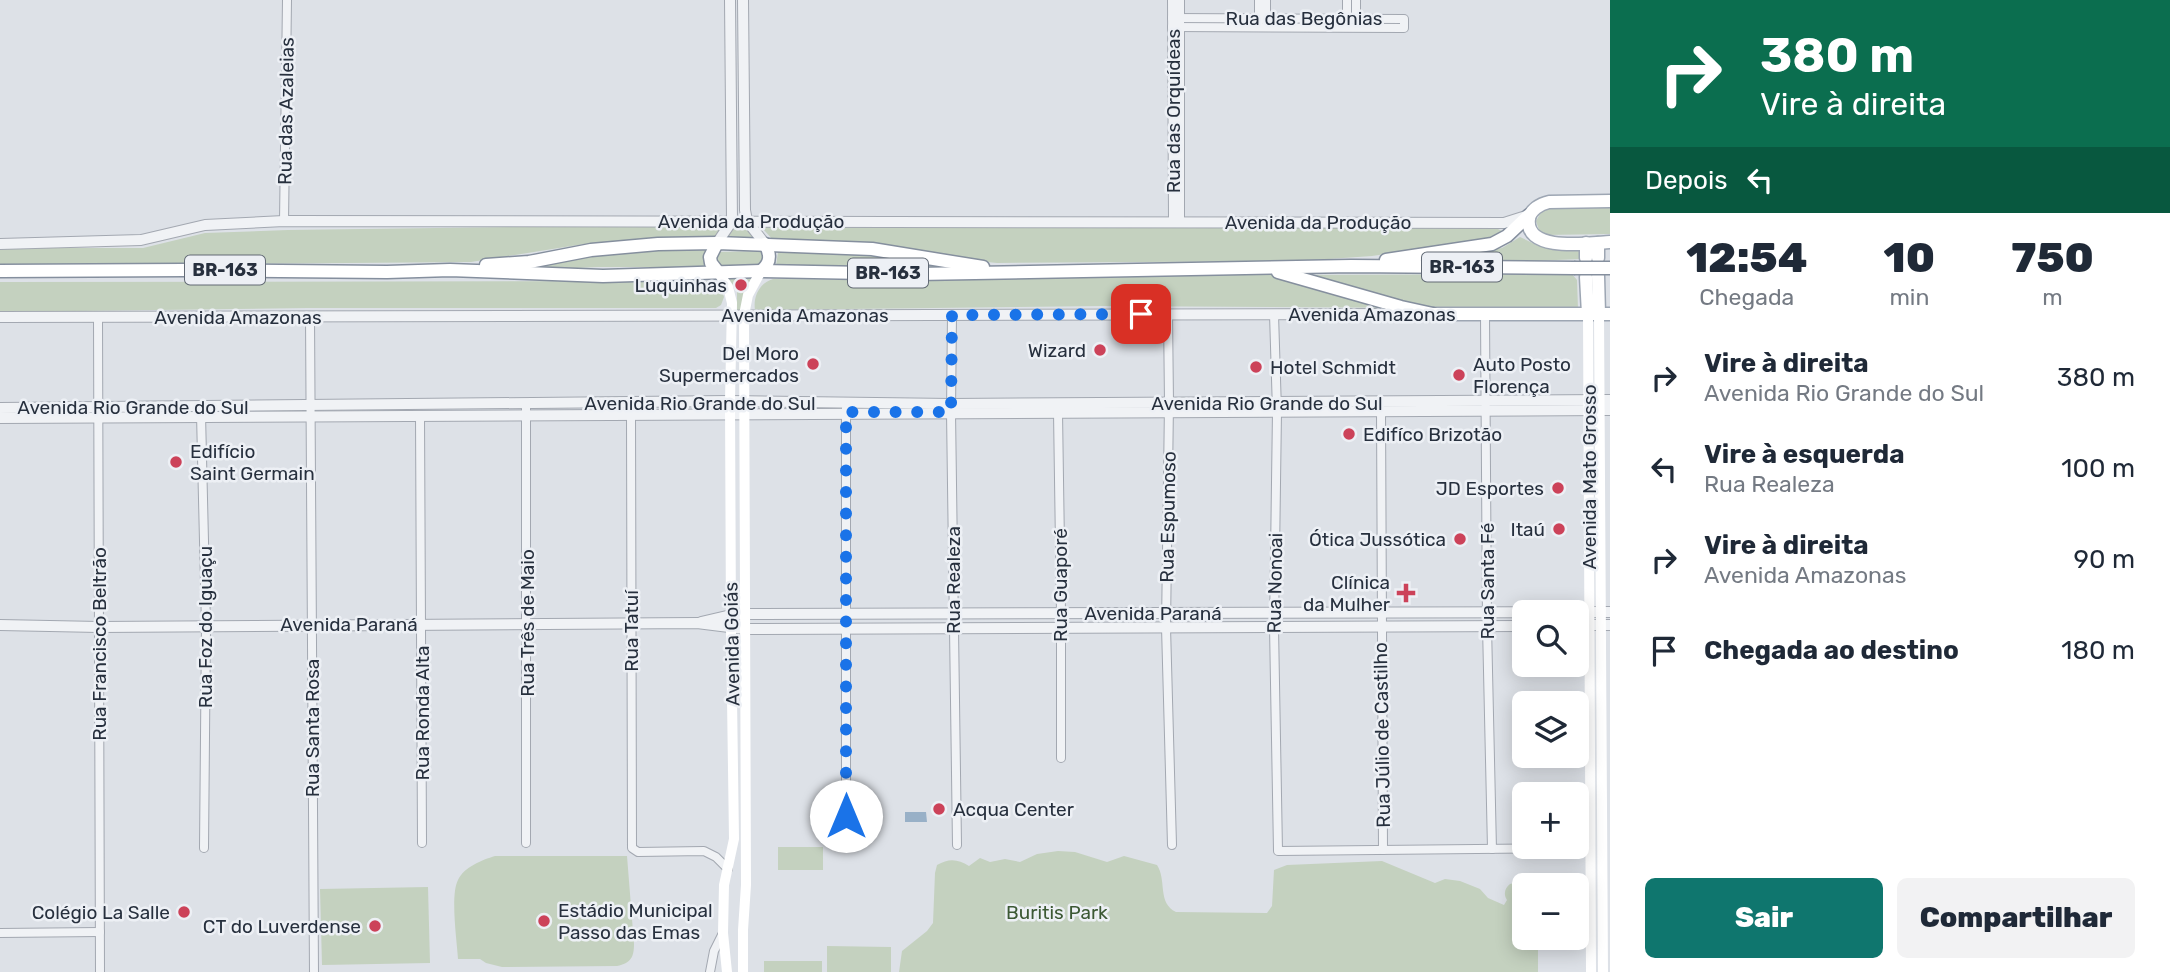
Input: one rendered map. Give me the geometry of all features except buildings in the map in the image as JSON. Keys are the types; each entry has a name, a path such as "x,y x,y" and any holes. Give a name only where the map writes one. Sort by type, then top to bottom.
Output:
{"main road":[{"path":"1351,266 1492,244 1503,239 1510,226 1549,202 1610,201"},
{"path":"1530,215 1529,226 1535,236 1547,243 1598,243 1592,258"},
{"path":"718,243 710,257 718,272"},
{"name":"BR-163","path":"0,271 450,270 528,262 591,250 658,244 718,243 872,249 1015,272"},
{"path":"761,271 768,266 770,260 765,244"},
{"name":"BR-163","path":"450,270 603,276 761,271 917,274 1351,266 1610,268"},
{"path":"1264,268 1433,314"},
{"name":"Avenida Goiás","path":"743,972 746,875 744,315 748,295 761,271"},
{"name":"Avenida Goiás","path":"718,272 728,287 732,303 730,415 734,839 724,885 727,972"},
{"name":"Avenida Mato Grosso","path":"1592,276 1599,314 1606,625 1603,972"},
{"name":"Avenida Amazonas","path":"1433,314 1599,314"},
{"name":"Avenida Mato Grosso","path":"1589,612 1599,405"},
{"name":"Avenida Mato Grosso","path":"1589,677 1589,782"},
{"name":"Avenida Mato Grosso","path":"1589,848 1591,972"},
{"path":"727,869 735,868 746,875"},
{"path":"724,930 743,930"}],"street":[{"name":"Rua das Azaleias","path":"285,221 287,0"},
{"path":"718,243 732,221 730,0"},
{"path":"743,0 744,200 747,221 765,244"},
{"name":"Rua das Orquídeas","path":"1172,0 1176,23 1176,222"},
{"name":"Rua das Orquídeas","path":"1176,23 1180,0"},
{"path":"1259,0 1263,17"},
{"path":"1263,27 1266,0"},
{"path":"1347,0 1351,23"},
{"path":"1351,23 1356,0"},
{"name":"Rua das Begônias","path":"1176,23 1263,17 1351,23 1404,28 1404,19 1351,23 1263,27 1176,23"},
{"name":"Avenida da Produção","path":"0,244 141,240 205,225 285,221 1176,222 1510,226"},
{"path":"1510,226 1535,236"},
{"name":"Rua Espumoso","path":"1168,314 1166,627 1172,845"},
{"name":"Rua Nonoai","path":"1274,314 1277,407 1273,626 1278,851 1383,850"},
{"name":"Avenida Amazonas","path":"0,317 1433,314"},
{"name":"Rua Santa Fé","path":"1485,314 1492,849"},
{"name":"Rua Realeza","path":"952,315 957,845"},
{"name":"Rua Santa Rosa","path":"310,316 314,972"},
{"name":"Rua Francisco Beltrão","path":"99,317 100,972"},
{"name":"Avenida Rio Grande do Sul","path":"0,408 99,412 311,410 526,403 730,401 846,408 1599,405"},
{"name":"Rua Três de Maio","path":"526,403 526,843"},
{"name":"Avenida Rio Grande do Sul","path":"1277,407 1381,410 1487,406"},
{"name":"Avenida Rio Grande do Sul","path":"951,408 1058,412 1169,407"},
{"path":"846,408 846,843"},
{"name":"Avenida Rio Grande do Sul","path":"311,410 420,415 744,415 846,408"},
{"name":"Rua Júlio de Castilho","path":"1381,410 1383,850"},
{"name":"Rua Foz do Iguaçu","path":"201,411 206,626 204,848"},
{"name":"Avenida Rio Grande do Sul","path":"0,418 99,412"},
{"name":"Rua Guaporé","path":"1058,412 1060,758"},
{"name":"Rua Tatuí","path":"631,414 632,848 638,852 704,851 716,857 727,869"},
{"name":"Rua Ronda Alta","path":"420,415 422,843"},
{"name":"Avenida Paraná","path":"1589,612 1605,611"},
{"name":"Avenida Paraná","path":"697,623 745,614 1512,612"},
{"name":"Avenida Paraná","path":"0,625 99,627 697,623 731,628 1512,626"},
{"path":"1589,625 1606,625"},
{"path":"1383,850 1512,849"},
{"path":"710,972 714,951 724,930"},
{"path":"0,933 100,932"}],"green space":[{"path":"1610,207 1610,234 1544,235 1540,233 1536,221 1543,209"},
{"path":"722,224 723,228 714,240 584,244 471,262 0,266 0,248 143,248 205,233"},
{"path":"736,226 742,226 758,240 722,240"},
{"path":"765,227 1496,228 1502,231 1488,239 1372,256 1300,261 997,263 773,240 764,230"},
{"path":"1520,237 1541,247 1577,248 1582,259 1370,267 1502,248"},
{"path":"710,247 710,267 598,267 512,271 559,258"},
{"path":"807,250 899,257 954,270 776,266 778,252"},
{"path":"763,251 766,254 761,267 720,269 714,255 716,252"},
{"path":"1169,273 1572,274 1577,280 1578,309 1103,306 755,310 758,291 773,279 941,280"},
{"path":"729,279 751,279 744,293 743,310 737,310 737,291"},
{"path":"712,281 721,288 724,297 721,305 716,308 307,308 0,312 0,282"},
{"path":"778,847 823,847 823,870 778,870"},
{"name":"Buritis Park","path":"1075,852 1107,862 1124,856 1157,865 1166,903 1176,912 1267,913 1272,906 1274,870 1287,865 1382,861 1435,883 1445,879 1460,881 1480,889 1488,898 1504,905 1507,900 1506,889 1512,884 1512,950 1538,950 1538,972 899,972 902,951 933,923 937,865 953,860 969,866 980,858 990,862 1005,859 1020,862 1037,854"},
{"name":"Estádio Municipal Passo das Emas","path":"495,856 627,856 634,944 631,959 617,966 502,967 480,959 458,959 454,907 458,880 469,868"},
{"name":"CT do Luverdense","path":"428,887 430,963 322,965 320,889"},
{"path":"827,946 891,947 891,972 827,972"},
{"path":"764,961 822,961 822,972 764,972"}],"water":[{"path":"905,812 926,812 927,822 905,822"}],"place":[{"name":"Luquinhas","path":"741,285"},
{"name":"Wizard","path":"1100,350"},
{"name":"Del Moro Supermercados","path":"813,364"},
{"name":"Hotel Schmidt","path":"1256,367"},
{"name":"Auto Posto Florença","path":"1459,375"},
{"name":"Edifíco Brizotão","path":"1349,434"},
{"name":"Edifício Saint Germain","path":"176,462"},
{"name":"JD Esportes","path":"1558,488"},
{"name":"Itaú","path":"1559,529"},
{"name":"Ótica Jussótica","path":"1460,539"},
{"name":"Clínica da Mulher","path":"1406,593"},
{"name":"Acqua Center","path":"939,809"},
{"name":"Colégio La Salle","path":"184,912"},
{"name":"Estádio Municipal Passo das Emas","path":"544,921"},
{"name":"CT do Luverdense","path":"375,926"}],"route":[{"path":"846,816 846,412 951,412 952,315 1141,314"}]}
